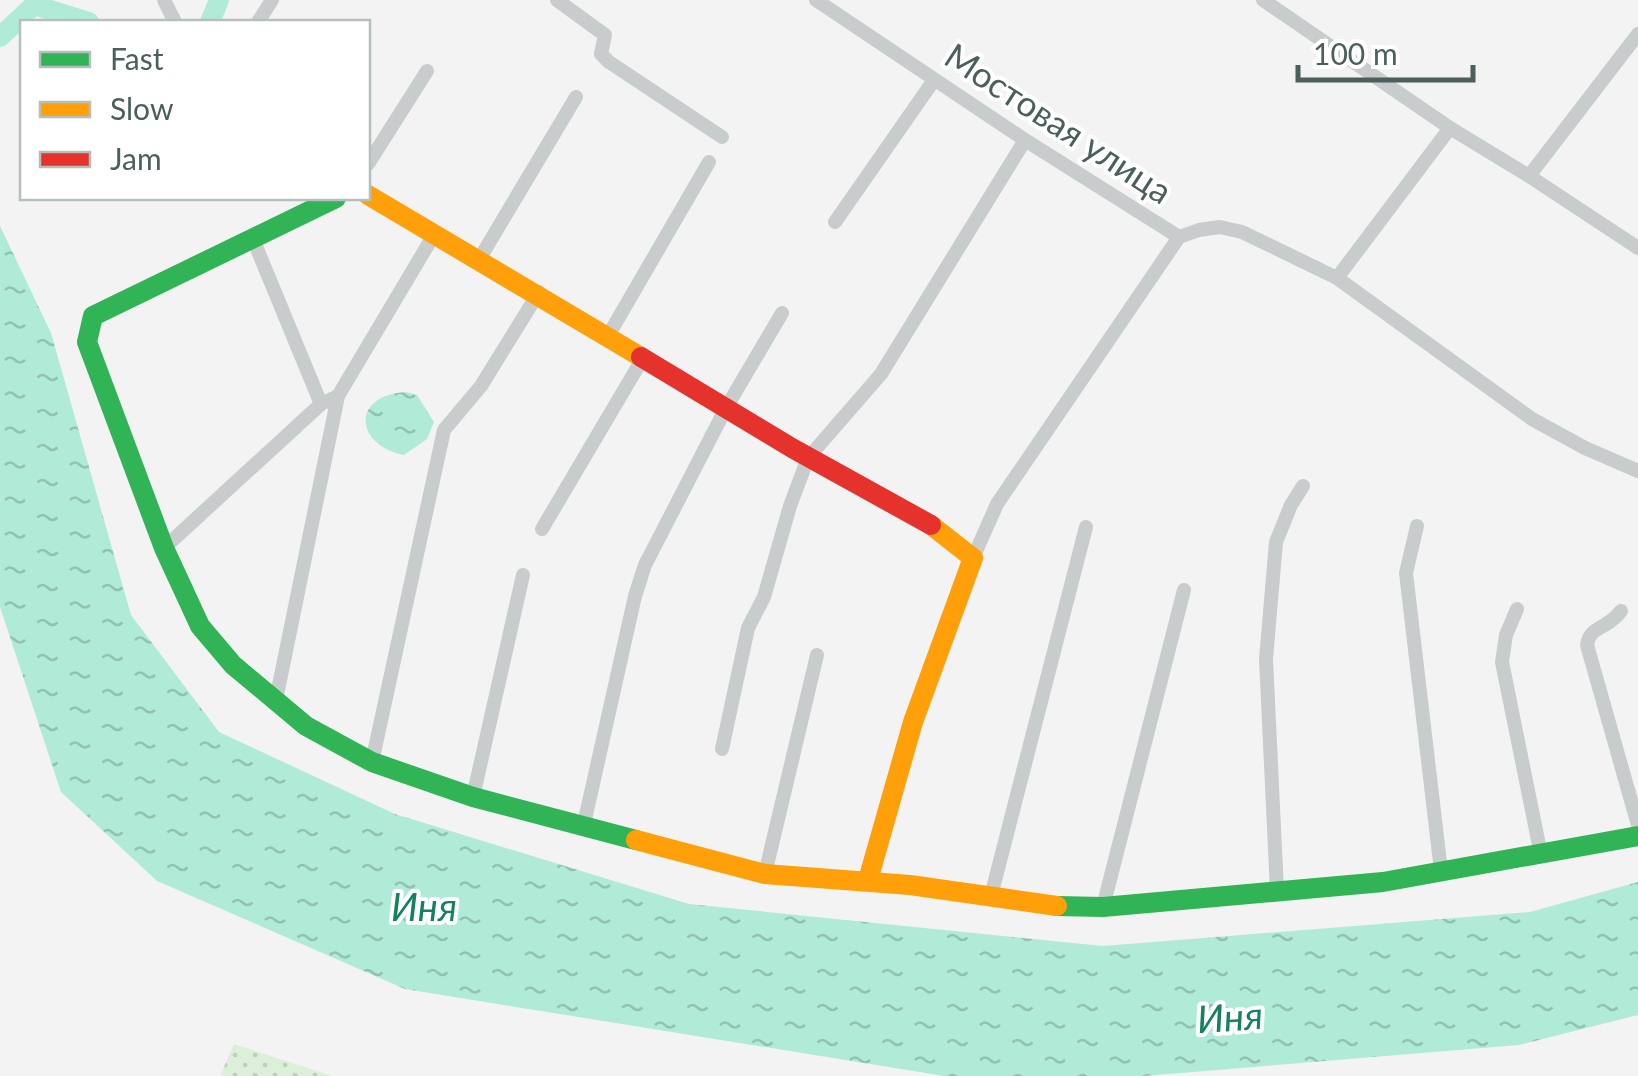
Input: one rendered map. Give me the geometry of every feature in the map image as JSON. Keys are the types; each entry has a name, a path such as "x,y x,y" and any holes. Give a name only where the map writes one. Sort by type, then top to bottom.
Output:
{"street":[{"path":"558,0 604,35 600,54 609,62 722,137"},
{"name":"Мостовая улица","path":"816,0 1179,237 1220,227 1242,232 1337,278 1532,419 1585,448 1638,470"},
{"path":"1263,0 1450,128 1638,248"},
{"path":"1530,176 1638,34"},
{"path":"370,161 426,70"},
{"path":"835,222 934,80"},
{"path":"480,258 576,97"},
{"path":"1337,278 1450,128"},
{"path":"722,749 748,628 764,597 808,458 881,374 1025,140"},
{"path":"608,336 709,162"},
{"path":"370,196 539,292 808,458 953,538 973,558"},
{"path":"332,200 93,316 87,342 164,548 200,626 233,665 306,726 372,762 473,797 584,824 722,865 765,874 868,880 1044,906 1103,907 1383,882 1638,836"},
{"path":"276,700 338,396 436,233"},
{"path":"868,880 913,722 973,558 998,504 1179,237"},
{"path":"253,238 321,404"},
{"path":"372,762 444,430 481,386 539,292"},
{"path":"584,824 645,565 726,408 782,313"},
{"path":"542,529 643,358"},
{"path":"164,548 321,404 338,396"},
{"path":"1278,891 1266,659 1276,542 1303,486"},
{"path":"1417,526 1406,574 1441,871"},
{"path":"991,896 1086,527"},
{"path":"473,797 522,575"},
{"path":"1103,907 1184,590"},
{"path":"1517,609 1506,636 1502,662 1541,855"},
{"path":"1622,611 1612,624 1589,635 1588,646 1638,825"},
{"path":"765,874 818,654"}],"shaded area":[{"path":"234,1044 332,1076 220,1076"}],"water":[{"name":"Иня","path":"0,226 51,333 131,615 219,732 395,814 689,904 1103,946 1530,912 1638,882 1638,1015 1519,1045 1144,1076 944,1076 405,989 157,881 61,792 0,607"},
{"path":"406,392 417,395 434,422 427,439 404,455 375,441 366,421 375,402"}],"waterway":[{"path":"211,20 219,0"},
{"path":"0,37 34,5 83,20"}],"traffic: fast":[{"path":"332,200 93,316 87,342 164,548 200,626 233,665 306,726 372,762 473,797 636,840"},
{"path":"1057,906 1103,907 1383,882 1638,836"}],"traffic: slow":[{"path":"370,196 641,357"},
{"path":"868,880 913,722 973,558 931,525"},
{"path":"636,840 765,874 910,885 1057,906"}],"traffic: jam":[{"path":"641,357 792,448 931,525"}]}
